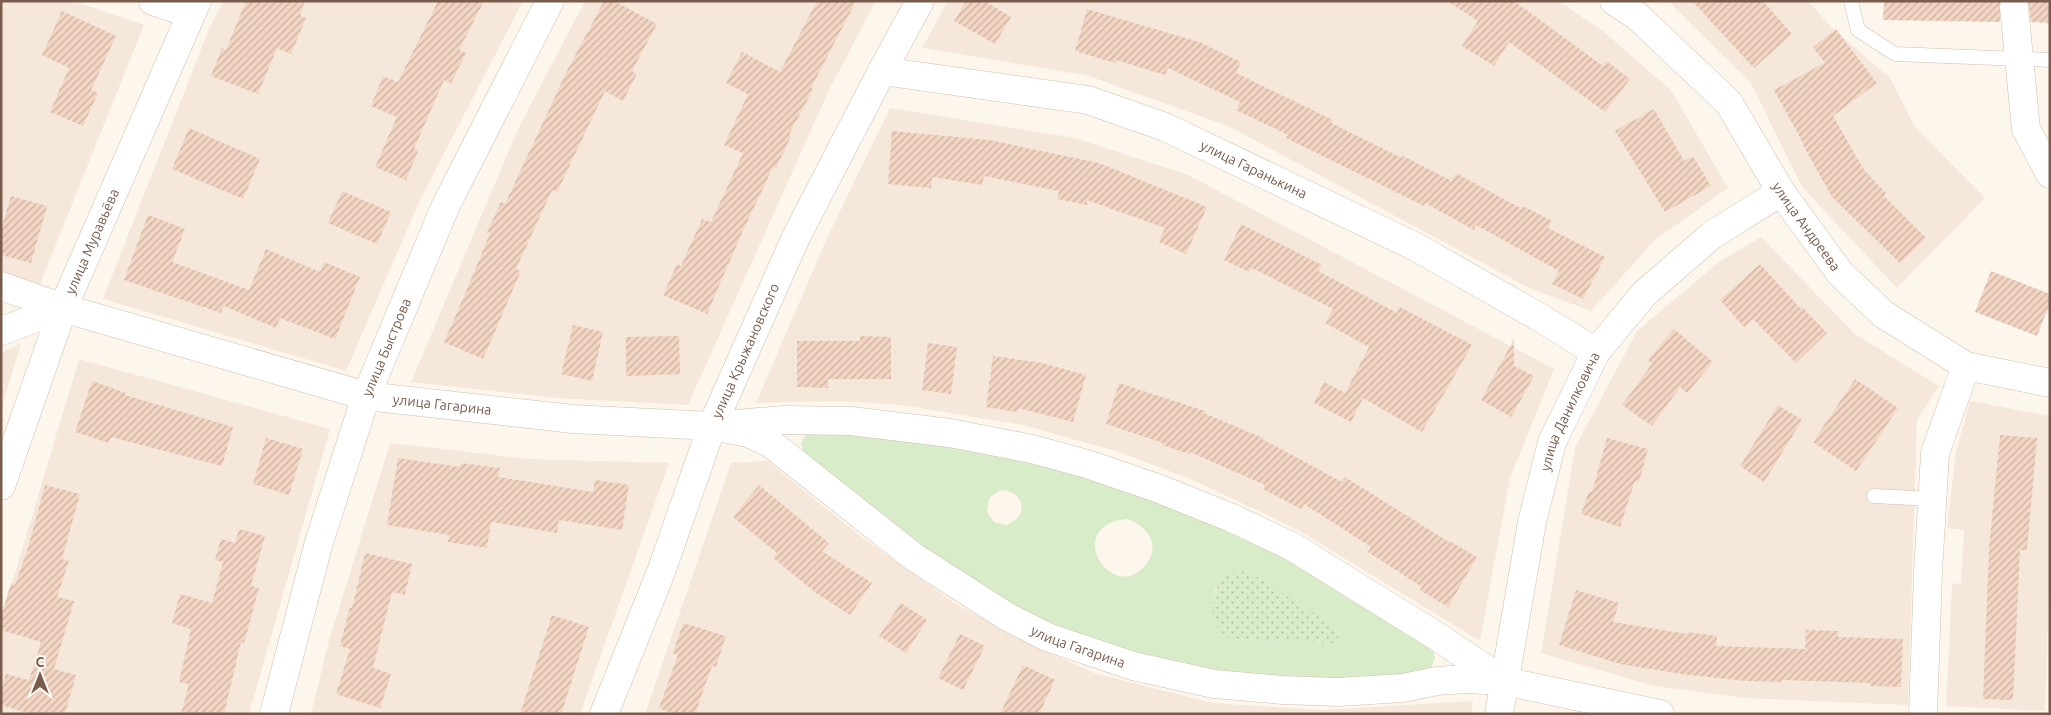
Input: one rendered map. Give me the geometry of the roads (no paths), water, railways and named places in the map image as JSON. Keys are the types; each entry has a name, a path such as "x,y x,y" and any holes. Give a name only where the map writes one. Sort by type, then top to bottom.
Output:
{"street":[{"path":"153,1 194,8"},
{"name":"улица Быстрова","path":"274,714 319,542 366,396 446,205 550,1"},
{"name":"улица Крыжановского","path":"604,714 661,572 712,426 796,237 920,1"},
{"name":"улица Андреева","path":"1614,1 1637,16 1729,102 1781,192 1840,273 1883,314 1966,366 2050,383"},
{"name":"улица Муравьёва","path":"1,486 62,308 194,8"},
{"path":"2014,8 2026,129 2050,174"},
{"name":"улица Гаранькина","path":"882,71 1088,100 1165,128 1416,248 1539,317 1596,352"},
{"name":"улица Данилковича","path":"1499,714 1532,522 1552,442 1596,352 1644,294 1712,235 1781,192"},
{"name":"улица Гагарина","path":"1,286 62,308 366,396 573,419 712,426 748,433 770,443 914,557 1006,616 1047,637 1124,663 1214,684 1283,690 1338,692 1403,688 1437,681 1465,679 1504,682 1660,714"},
{"path":"1,331 62,308"},
{"path":"1923,714 1935,453 1966,366"},
{"name":"улица Гагарина","path":"712,426 758,421 809,419 890,424 1032,448 1087,464 1158,488 1232,518 1292,547 1438,637 1504,682"}],"lane":[{"path":"1851,1 1858,30 1895,54 2050,60"},
{"path":"1874,496 1933,499"}]}
